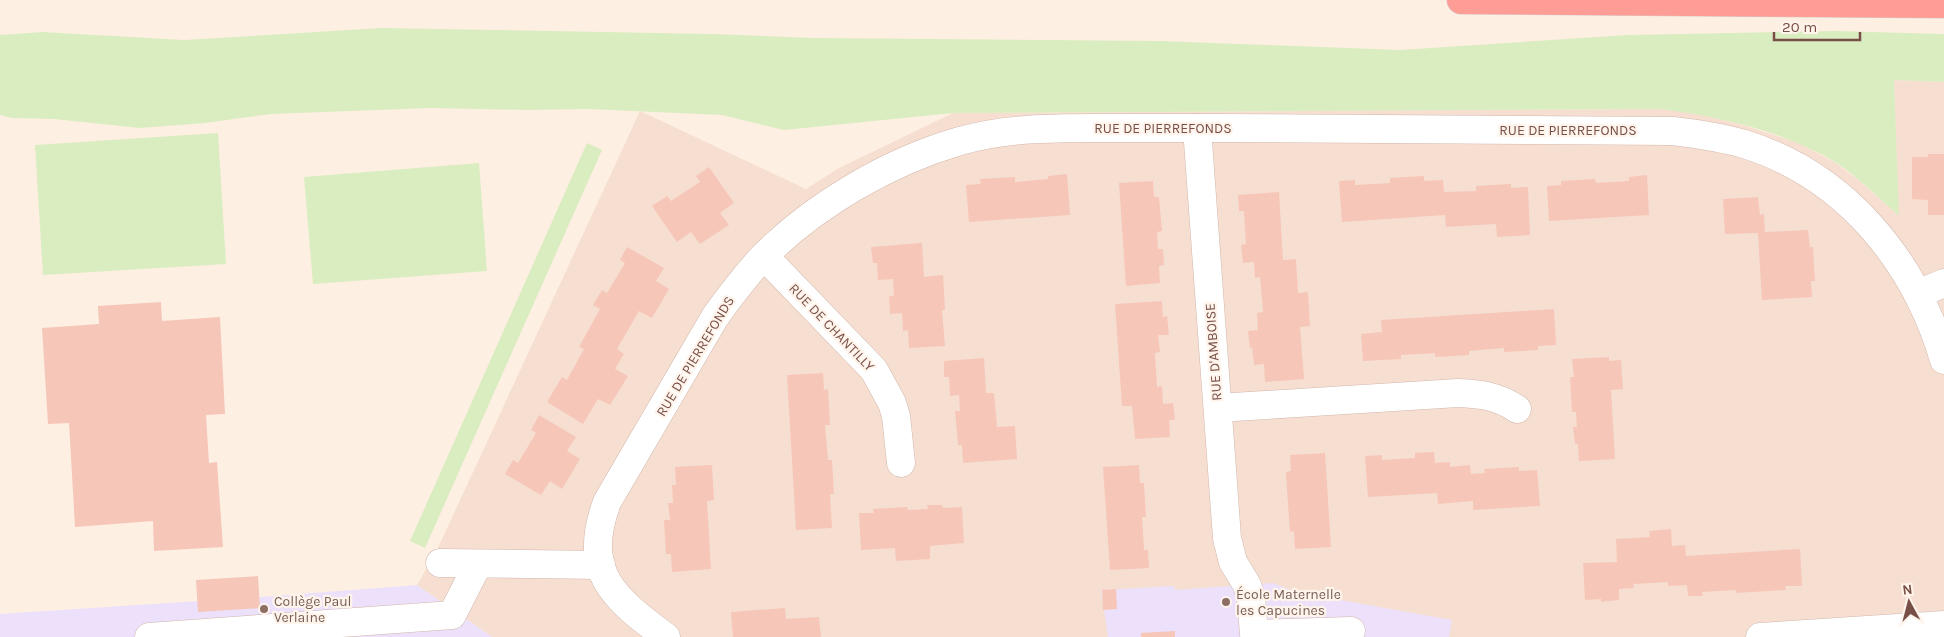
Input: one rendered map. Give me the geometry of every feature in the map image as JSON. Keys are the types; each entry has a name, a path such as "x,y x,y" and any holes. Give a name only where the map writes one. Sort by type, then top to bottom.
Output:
{"highway":[{"path":"1460,0 1944,4"}],"street":[{"name":"RUE DE PIERREFONDS","path":"666,637 636,615 613,592 605,580 598,549 601,518 607,502 715,317 764,256 799,224 839,196 908,160 960,141 988,134 1049,128 1673,131 1744,144 1768,153 1810,175 1837,194 1856,211 1889,247 1904,268 1930,319 1944,360"},
{"name":"RUE D'AMBOISE","path":"1197,128 1227,538 1233,562 1251,596 1254,634 1351,630"},
{"name":"RUE DE CHANTILLY","path":"764,256 874,370 892,403 896,416 902,463"},
{"path":"1918,294 1944,283"},
{"path":"1218,408 1458,393 1490,395 1505,400 1517,409"},
{"path":"440,563 601,565"},
{"path":"149,637 452,615 478,564"},
{"path":"1760,637 1944,625"}],"shaded area":[{"path":"1894,80 1944,82 1944,637 492,637 417,585 437,550 640,111 806,189 839,168 953,113 1661,109 1695,113 1743,125 1799,143 1836,163 1860,181 1898,215"},
{"name":"École Maternelle les Capucines","path":"1273,583 1296,592 1452,620 1449,637 1108,637 1101,590 1174,586 1175,590"},
{"name":"Collège Paul Verlaine","path":"417,585 492,637 0,637 0,614"}],"green space":[{"path":"382,28 712,34 814,38 1161,41 1400,50 1628,35 1835,31 1944,34 1944,82 1894,80 1899,216 1868,187 1835,162 1815,151 1773,134 1729,121 1661,109 953,113 784,130 722,115 588,109 431,108 271,114 205,123 140,128 54,119 12,118 0,115 0,35 43,32 184,40"},
{"path":"218,133 226,264 43,275 35,145"},
{"path":"587,143 602,150 425,548 410,541"},
{"path":"479,163 487,271 313,284 304,177"}],"building":[{"path":"1928,154 1944,154 1944,215 1928,215 1928,200 1912,199 1912,157 1928,157"},
{"path":"709,167 734,203 720,213 729,225 700,244 691,232 677,242 652,206 667,196 671,201 700,182 696,176"},
{"path":"1067,174 1070,215 969,222 966,185 981,184 980,179 1015,177 1015,182 1048,179 1048,176"},
{"path":"1647,175 1649,215 1549,221 1547,186 1561,185 1561,181 1595,179 1596,183 1629,181 1629,177"},
{"path":"1424,176 1424,181 1443,180 1444,192 1476,191 1476,186 1511,184 1511,188 1528,187 1530,235 1497,237 1496,224 1446,227 1445,215 1342,222 1339,181 1355,180 1355,185 1374,184 1390,183 1390,178"},
{"path":"1153,181 1154,197 1159,197 1162,231 1157,232 1158,249 1163,249 1164,265 1159,266 1160,283 1126,286 1119,183"},
{"path":"1279,192 1283,260 1296,259 1298,293 1308,292 1310,326 1300,327 1304,379 1265,382 1264,364 1254,365 1248,331 1258,330 1257,313 1263,312 1260,277 1255,278 1254,262 1243,263 1241,245 1246,244 1244,211 1239,211 1238,195"},
{"path":"1758,197 1760,215 1764,214 1765,232 1808,230 1810,247 1813,247 1815,281 1811,281 1812,297 1762,300 1758,233 1725,234 1723,199"},
{"path":"922,243 924,277 943,275 945,310 942,310 945,346 909,348 908,330 903,331 902,313 890,314 889,296 894,296 893,279 878,280 877,263 873,263 871,247"},
{"path":"627,247 664,268 656,281 669,289 652,318 639,311 617,349 624,354 615,369 628,376 610,405 598,399 583,424 547,402 562,377 567,380 584,349 579,347 600,309 593,305 602,290 607,293 625,263 620,260"},
{"path":"1162,301 1163,317 1167,316 1169,335 1158,335 1160,352 1155,353 1157,387 1162,386 1163,404 1173,403 1175,420 1169,420 1170,437 1135,439 1132,406 1122,406 1115,304"},
{"path":"161,302 162,321 220,317 225,414 206,415 209,463 217,462 223,547 154,551 153,521 75,527 69,423 48,424 42,328 99,324 98,306"},
{"path":"1554,309 1556,345 1538,346 1538,350 1504,352 1504,348 1469,351 1469,355 1435,357 1435,353 1401,355 1401,359 1363,361 1361,334 1382,332 1381,320"},
{"path":"1609,357 1609,361 1621,360 1623,389 1611,390 1615,459 1579,461 1578,444 1575,444 1573,427 1577,427 1576,412 1572,412 1570,377 1574,377 1572,359"},
{"path":"984,358 986,393 994,393 997,427 1015,426 1017,459 963,463 962,445 958,445 955,411 960,411 959,395 950,396 949,377 944,377 944,361"},
{"path":"823,373 824,390 828,389 830,425 825,425 828,460 832,460 834,494 830,494 832,528 796,530 787,375"},
{"path":"539,415 576,437 567,451 580,459 562,489 550,481 541,495 505,474 513,460 518,463 536,433 531,430"},
{"path":"1434,452 1435,463 1450,462 1450,467 1470,465 1471,474 1485,473 1484,469 1519,467 1519,471 1537,470 1540,506 1473,510 1473,501 1438,504 1437,493 1368,497 1365,456 1382,455 1382,460 1415,458 1415,453"},
{"path":"1325,453 1331,547 1295,549 1294,531 1290,532 1286,472 1291,471 1290,455"},
{"path":"712,465 714,500 707,501 711,569 672,572 671,554 666,554 664,520 670,520 668,503 673,503 672,485 676,485 675,467"},
{"path":"1139,465 1140,483 1144,483 1146,517 1142,517 1144,550 1148,550 1149,568 1110,570 1103,467"},
{"path":"927,505 942,505 943,508 962,507 964,543 930,546 930,559 896,561 895,548 861,550 859,513 874,513 873,509 907,507 908,510 928,509"},
{"path":"1671,529 1672,546 1685,545 1686,556 1800,549 1802,586 1785,586 1786,590 1736,593 1736,590 1702,592 1703,596 1688,596 1687,585 1668,586 1668,582 1633,584 1634,588 1619,589 1619,600 1601,602 1601,599 1585,600 1583,563 1617,562 1616,539 1650,537 1649,531"},
{"path":"258,576 260,608 198,612 196,580"},
{"path":"1116,589 1117,609 1103,610 1102,590"},
{"path":"785,608 786,619 819,617 821,637 733,637 731,612"},
{"path":"1175,631 1175,637 1141,637 1141,633"}],"place":[{"name":"École Maternelle les Capucines","path":"1226,602"},
{"name":"Collège Paul Verlaine","path":"264,609"}]}
